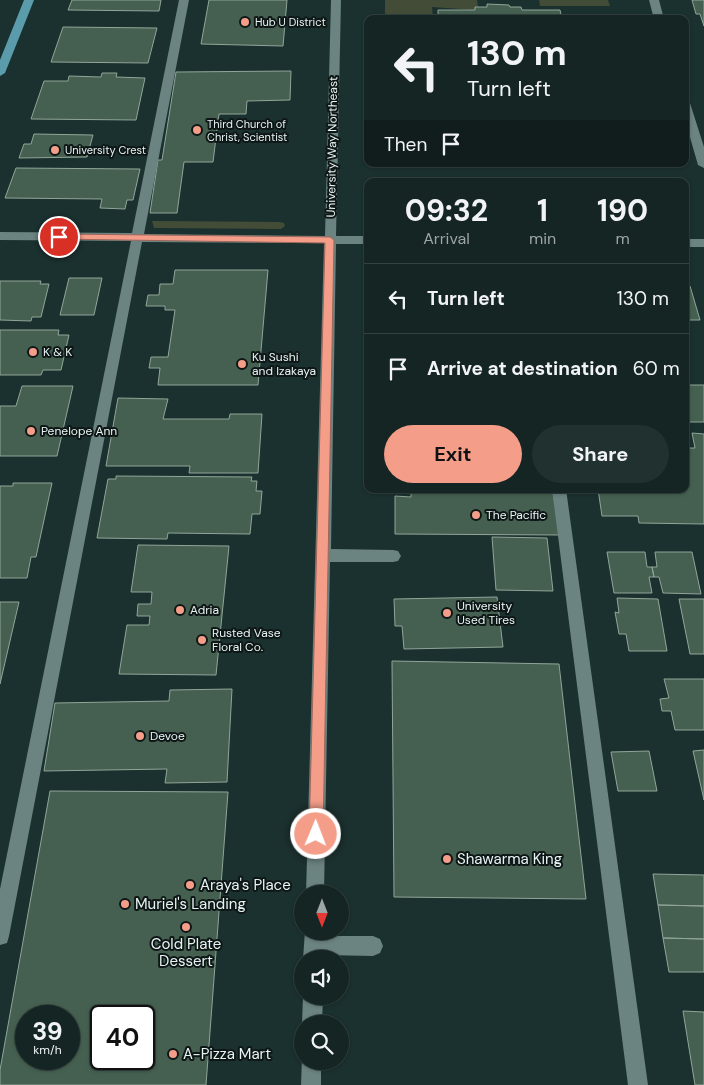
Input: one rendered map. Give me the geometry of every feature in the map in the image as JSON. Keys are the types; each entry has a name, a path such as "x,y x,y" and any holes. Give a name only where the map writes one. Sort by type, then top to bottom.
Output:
{"main road":[{"path":"0,73 29,0"}],"street":[{"path":"0,936 184,0"},
{"name":"University Way Northeast","path":"315,885 336,0"},
{"path":"654,0 659,15"},
{"path":"689,116 704,165"},
{"path":"0,236 364,240"},
{"path":"689,242 704,243"},
{"path":"560,493 638,1085"},
{"path":"322,555 393,556"},
{"path":"314,945 373,946"},
{"path":"311,1070 311,1085"}],"green space":[{"path":"385,0 477,0 478,7 475,7 475,10 432,7 433,15 385,15"},
{"path":"539,0 608,0 610,6 540,6"},
{"path":"152,221 279,222 284,223 285,226 281,229 154,228"}],"building":[{"path":"72,0 161,0 159,11 68,10"},
{"name":"Hub U District","path":"209,0 287,0 283,46 201,44"},
{"path":"692,0 704,0 704,26 700,14 696,14"},
{"path":"487,4 521,7 522,10 560,10 561,15 438,15 438,10 475,10 475,7 487,7"},
{"path":"63,27 157,28 148,63 51,62"},
{"path":"291,71 290,100 247,101 246,114 219,114 213,162 184,162 177,213 150,213 158,160 162,160 176,72"},
{"path":"102,73 117,73 116,77 145,78 136,120 31,119 44,81 68,81 69,76 101,77"},
{"name":"University Crest","path":"34,134 93,135 87,157 19,158 24,144 31,144"},
{"path":"16,168 140,169 133,200 127,200 125,209 100,208 102,199 5,198"},
{"path":"175,270 268,270 258,385 158,385 160,368 149,368 151,357 168,357 175,310 165,310 165,306 146,306 148,295 159,295 160,284 173,284"},
{"path":"69,278 102,278 94,315 60,315"},
{"path":"0,281 41,281 40,284 49,284 41,317 32,317 31,321 0,320"},
{"path":"689,286 690,286 700,320 689,320"},
{"name":"K & K","path":"0,330 59,330 58,335 69,335 61,370 43,370 41,375 0,375"},
{"path":"689,385 704,385 704,422 689,422"},
{"name":"Penelope Ann","path":"22,386 73,386 57,456 0,456 0,406 16,406"},
{"path":"118,398 168,399 163,419 229,419 230,414 262,414 258,473 189,473 190,466 106,466"},
{"path":"692,433 704,434 704,524 639,523 638,516 602,516 599,493 689,493 689,448 695,448"},
{"path":"116,476 252,477 251,481 257,481 256,491 262,491 260,514 252,514 250,534 168,533 167,539 97,538 108,479 116,479"},
{"path":"13,483 52,483 36,557 31,557 27,578 0,578 0,486 13,486"},
{"name":"The Pacific","path":"411,493 554,493 559,535 395,534 395,496 411,497"},
{"path":"492,537 547,538 553,591 496,590"},
{"name":"Adria","path":"138,545 229,546 216,675 119,674 127,625 149,625 150,616 137,616 138,604 151,604 152,592 131,592"},
{"path":"607,552 645,552 647,567 652,567 654,577 649,577 652,593 614,593"},
{"path":"655,552 692,552 701,594 663,593 659,577 654,577 652,567 657,567"},
{"name":"University Used Tires","path":"497,597 503,647 404,649 402,626 395,626 394,599"},
{"path":"617,598 658,599 667,651 629,651 626,634 619,634 615,612 619,613"},
{"path":"679,599 704,599 704,654 690,654"},
{"path":"0,602 19,602 0,684"},
{"path":"392,661 559,664 586,899 394,897"},
{"path":"664,679 704,679 704,730 675,730 671,711 662,711 660,699 669,698"},
{"name":"Devoe","path":"232,689 227,782 165,783 167,769 44,771 55,703 169,701 170,690"},
{"path":"704,750 704,800 693,751"},
{"path":"649,751 657,791 618,791 611,752"},
{"name":"Muriel's Landing","path":"50,791 228,792 206,1085 0,1085 0,1070"},
{"path":"653,874 704,875 704,906 658,905"},
{"path":"658,905 704,906 704,939 663,938"},
{"path":"663,938 704,939 704,972 669,972"},
{"path":"683,1011 704,1012 704,1085 695,1085"}],"place":[{"name":"Hub U District","path":"245,22"},
{"name":"Third Church of Christ, Scientist","path":"197,130"},
{"name":"University Crest","path":"55,150"},
{"name":"K & K","path":"33,352"},
{"name":"Ku Sushi and Izakaya","path":"242,364"},
{"name":"Penelope Ann","path":"31,431"},
{"name":"The Pacific","path":"476,515"},
{"name":"Adria","path":"180,610"},
{"name":"University Used Tires","path":"447,613"},
{"name":"Rusted Vase Floral Co.","path":"202,640"},
{"name":"Devoe","path":"140,736"},
{"name":"Shawarma King","path":"447,859"},
{"name":"Araya's Place","path":"190,885"},
{"name":"Muriel's Landing","path":"125,904"},
{"name":"Cold Plate Dessert","path":"186,927"},
{"name":"A-Pizza Mart","path":"173,1054"}],"route":[{"path":"59,237 330,240 316,834"}]}
